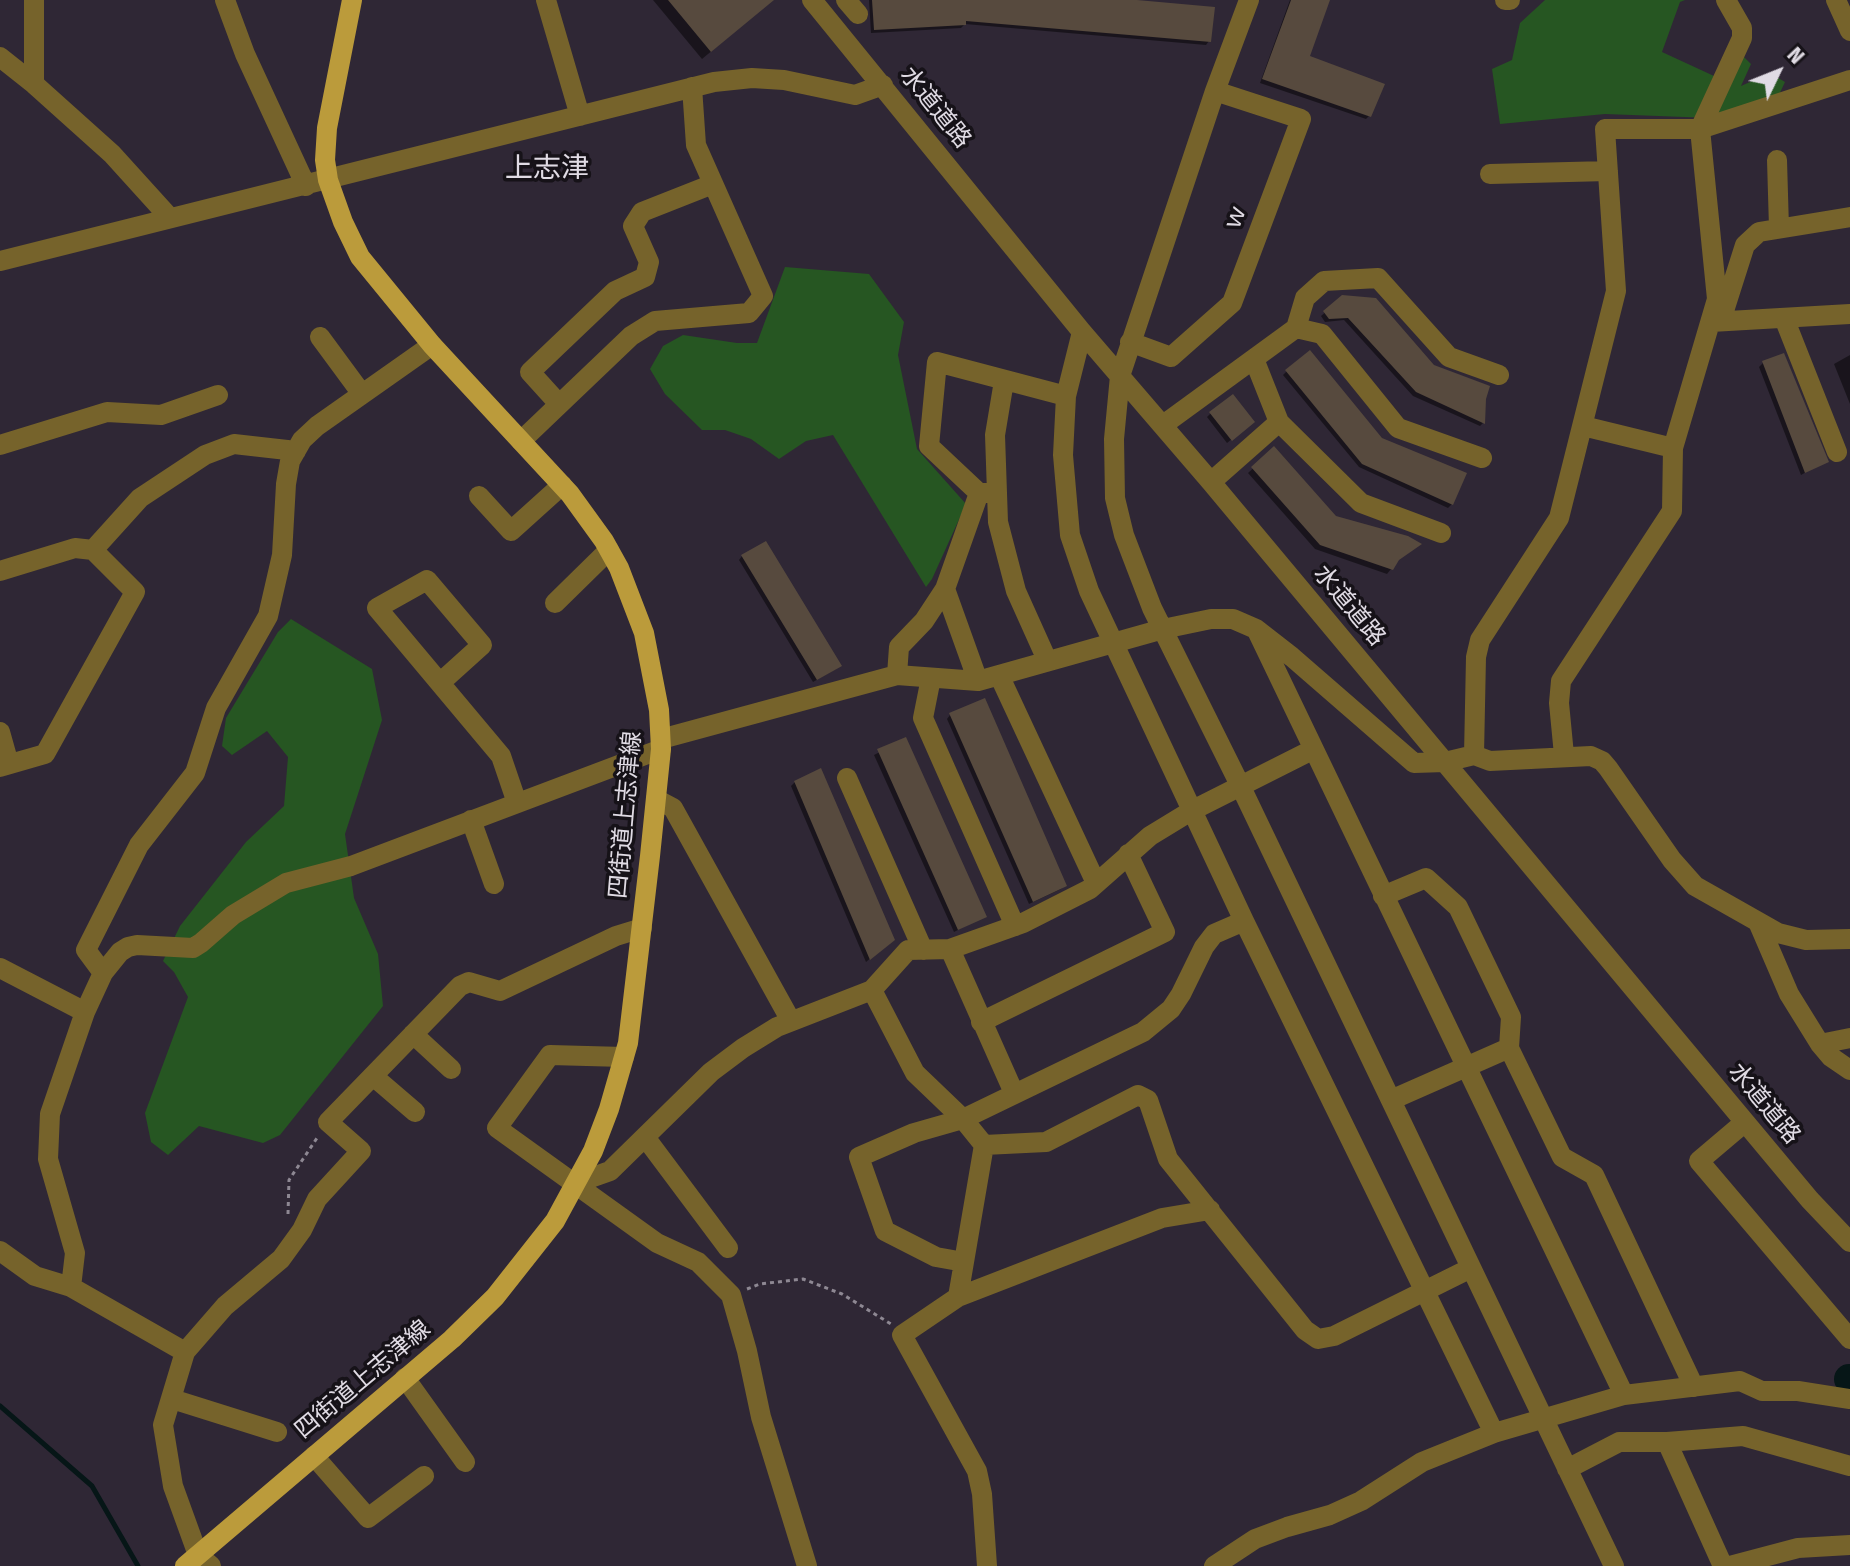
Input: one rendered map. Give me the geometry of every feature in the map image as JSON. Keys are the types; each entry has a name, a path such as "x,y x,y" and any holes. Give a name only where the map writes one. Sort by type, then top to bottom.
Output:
{"main road":[{"name":"四街道上志津線","path":"198,1562 314,1456 452,1339 495,1297 539,1243 576,1183 593,1151 624,1057 656,799 661,744 659,710 644,633 619,568 562,485 432,345 360,257 343,222 328,180 325,160 327,128 352,0"}],"street":[{"path":"34,0 34,84"},
{"path":"225,0 245,54 306,186"},
{"path":"546,0 580,116"},
{"name":"水道道路","path":"812,0 1082,332 1211,482 1810,1200 1850,1242"},
{"path":"1249,0 1215,91 1120,376 1114,439 1115,498 1136,569 1163,629 1614,1566"},
{"path":"1716,322 1717,299 1700,129 1742,38 1742,28 1726,0"},
{"path":"1836,0 1850,31"},
{"path":"0,57 112,154 170,218"},
{"path":"0,261 692,87 752,78 806,83 831,92 855,95 883,85"},
{"path":"1474,755 1476,657 1480,640 1559,518 1616,291 1605,129 1700,129 1850,80"},
{"path":"521,441 631,336 655,321 749,313 763,296 696,145 692,87"},
{"name":"ｗ","path":"1130,342 1171,357 1232,303 1301,119 1215,91"},
{"path":"1777,160 1779,228"},
{"path":"1490,174 1608,171"},
{"path":"559,404 530,372 615,291 645,277 649,262 633,226 642,212 713,184"},
{"path":"1564,755 1559,703 1561,681 1672,511 1673,448 1745,245 1759,232 1850,217"},
{"path":"1163,425 1296,328 1305,298 1324,281 1378,278 1449,357 1499,375"},
{"path":"1716,322 1850,314"},
{"path":"1784,318 1837,452"},
{"path":"1296,328 1322,334 1398,428 1482,458"},
{"path":"1082,332 1066,396 1063,455 1070,535 1089,591 1191,811 1494,1433"},
{"path":"320,337 362,394"},
{"path":"103,973 86,950 139,845 195,773 216,708 268,616 282,555 290,461 302,440 317,426 432,345"},
{"path":"1254,359 1279,422 1361,503 1441,533"},
{"path":"1047,660 1016,591 988,493 929,446 937,362 1066,396"},
{"path":"897,675 899,647 924,621 945,589 988,493 1004,381"},
{"path":"0,445 107,412 161,415 218,395"},
{"path":"1211,482 1279,422"},
{"path":"1583,426 1673,448"},
{"path":"93,550 140,498 205,455 234,444 296,451"},
{"path":"479,496 511,531 562,485"},
{"path":"0,571 75,548 93,550 135,592 45,754 5,765 0,732"},
{"path":"555,603 609,550"},
{"path":"441,682 482,645 427,580 377,608 501,756 517,803"},
{"path":"945,589 978,681"},
{"path":"71,1287 75,1253 48,1159 50,1114 85,1012 103,973 112,960 128,947 193,948 233,915 286,883 351,866 661,744 897,675 978,681 1163,629 1211,619 1233,619 1256,629 1292,657 1414,763 1423,765 1474,755 1490,761 1591,756 1602,761 1672,860 1695,886 1778,933 1806,940 1850,939"},
{"path":"1256,629 1624,1395"},
{"path":"999,675 1096,883"},
{"path":"931,678 923,718 1015,926"},
{"path":"576,1183 610,1171 711,1072 743,1048 791,1021 872,990 908,950 950,949 1015,926 1090,889 1150,836 1191,811 1312,750"},
{"path":"847,778 923,950"},
{"path":"656,799 673,808 791,1021"},
{"path":"471,820 494,884"},
{"path":"981,1022 1165,932 1128,854"},
{"path":"1383,896 1426,878 1458,907 1511,1017 1509,1048 1562,1157 1594,1175 1694,1387"},
{"path":"964,1262 936,1257 885,1231 859,1157 914,1133 963,1119 1150,1027 1171,1009 1214,934 1244,921"},
{"path":"1758,922 1789,994 1820,1044 1831,1057 1850,1070"},
{"path":"198,1562 173,1486 163,1425 185,1352 225,1306 281,1259 317,1199 361,1151 328,1122 460,986 469,982 500,991 616,936 642,928"},
{"path":"950,949 1014,1093"},
{"path":"0,968 85,1012"},
{"path":"872,990 915,1073 963,1119 984,1145 958,1297"},
{"path":"413,1034 451,1069"},
{"path":"1820,1044 1850,1038"},
{"path":"1391,1100 1509,1048"},
{"path":"624,1057 550,1055 497,1128 657,1243 698,1262 731,1295 761,1417 807,1566"},
{"path":"373,1076 415,1112"},
{"path":"984,1145 1046,1142 1138,1095 1148,1100 1168,1159 1305,1330 1318,1339 1334,1336 1471,1268"},
{"path":"1745,1122 1699,1161 1850,1339"},
{"path":"645,1137 728,1248"},
{"path":"987,1566 982,1494 977,1471 902,1335 958,1297 1162,1218 1210,1210"},
{"path":"0,1251 35,1276 71,1287 185,1352"},
{"path":"405,1378 465,1462"},
{"path":"1214,1566 1255,1539 1330,1515 1361,1501 1422,1462 1494,1433 1624,1395 1740,1381 1762,1391 1798,1391 1850,1399"},
{"path":"172,1399 277,1432"},
{"path":"1567,1469 1619,1442 1743,1436 1850,1466"},
{"path":"1667,1442 1722,1564 1729,1566 1798,1548 1850,1545"},
{"path":"314,1456 368,1518 424,1476"}],"path":[{"path":"291,1246 289,1180 328,1122"},
{"path":"731,1295 760,1284 803,1279 842,1294 891,1324 902,1335"}],"green space":[{"path":"1545,0 1685,0 1680,2 1662,52 1714,76 1737,50 1751,64 1741,86 1770,73 1785,82 1777,99 1711,118 1605,114 1500,124 1492,69 1512,60 1520,23"},
{"path":"785,267 869,274 904,322 898,355 917,449 966,504 926,587 833,435 806,441 779,459 751,439 725,430 702,430 665,394 650,369 663,346 683,335 757,343"},
{"path":"291,619 372,669 382,720 345,834 354,898 378,954 383,1006 280,1135 263,1143 199,1126 168,1155 151,1142 145,1113 188,997 174,972 163,961 180,926 246,842 284,806 288,757 267,731 232,755 222,746 226,718 278,632"}],"building":[{"path":"668,0 774,0 711,52"},
{"path":"872,0 1137,0 1215,7 1211,42 966,21 966,25 874,30"},
{"path":"1291,0 1330,0 1310,56 1385,84 1371,117 1262,79"},
{"path":"1342,295 1376,298 1434,365 1490,386 1485,424 1416,392 1348,318 1329,319 1323,311"},
{"path":"1310,350 1382,438 1467,473 1453,505 1362,464 1285,370"},
{"path":"1784,353 1829,462 1805,473 1762,361"},
{"path":"1233,394 1255,422 1232,441 1209,412"},
{"path":"1274,446 1336,516 1408,536 1422,544 1399,560 1393,570 1320,545 1251,467"},
{"path":"766,541 842,666 817,680 741,555"},
{"path":"985,698 1067,886 1033,902 949,713"},
{"path":"906,737 987,917 958,930 877,749"},
{"path":"821,768 895,940 870,960 794,781"}],"waterway":[{"path":"0,1406 92,1486 138,1566"}],"district":[{"name":"上志津","path":"547,169"}]}
